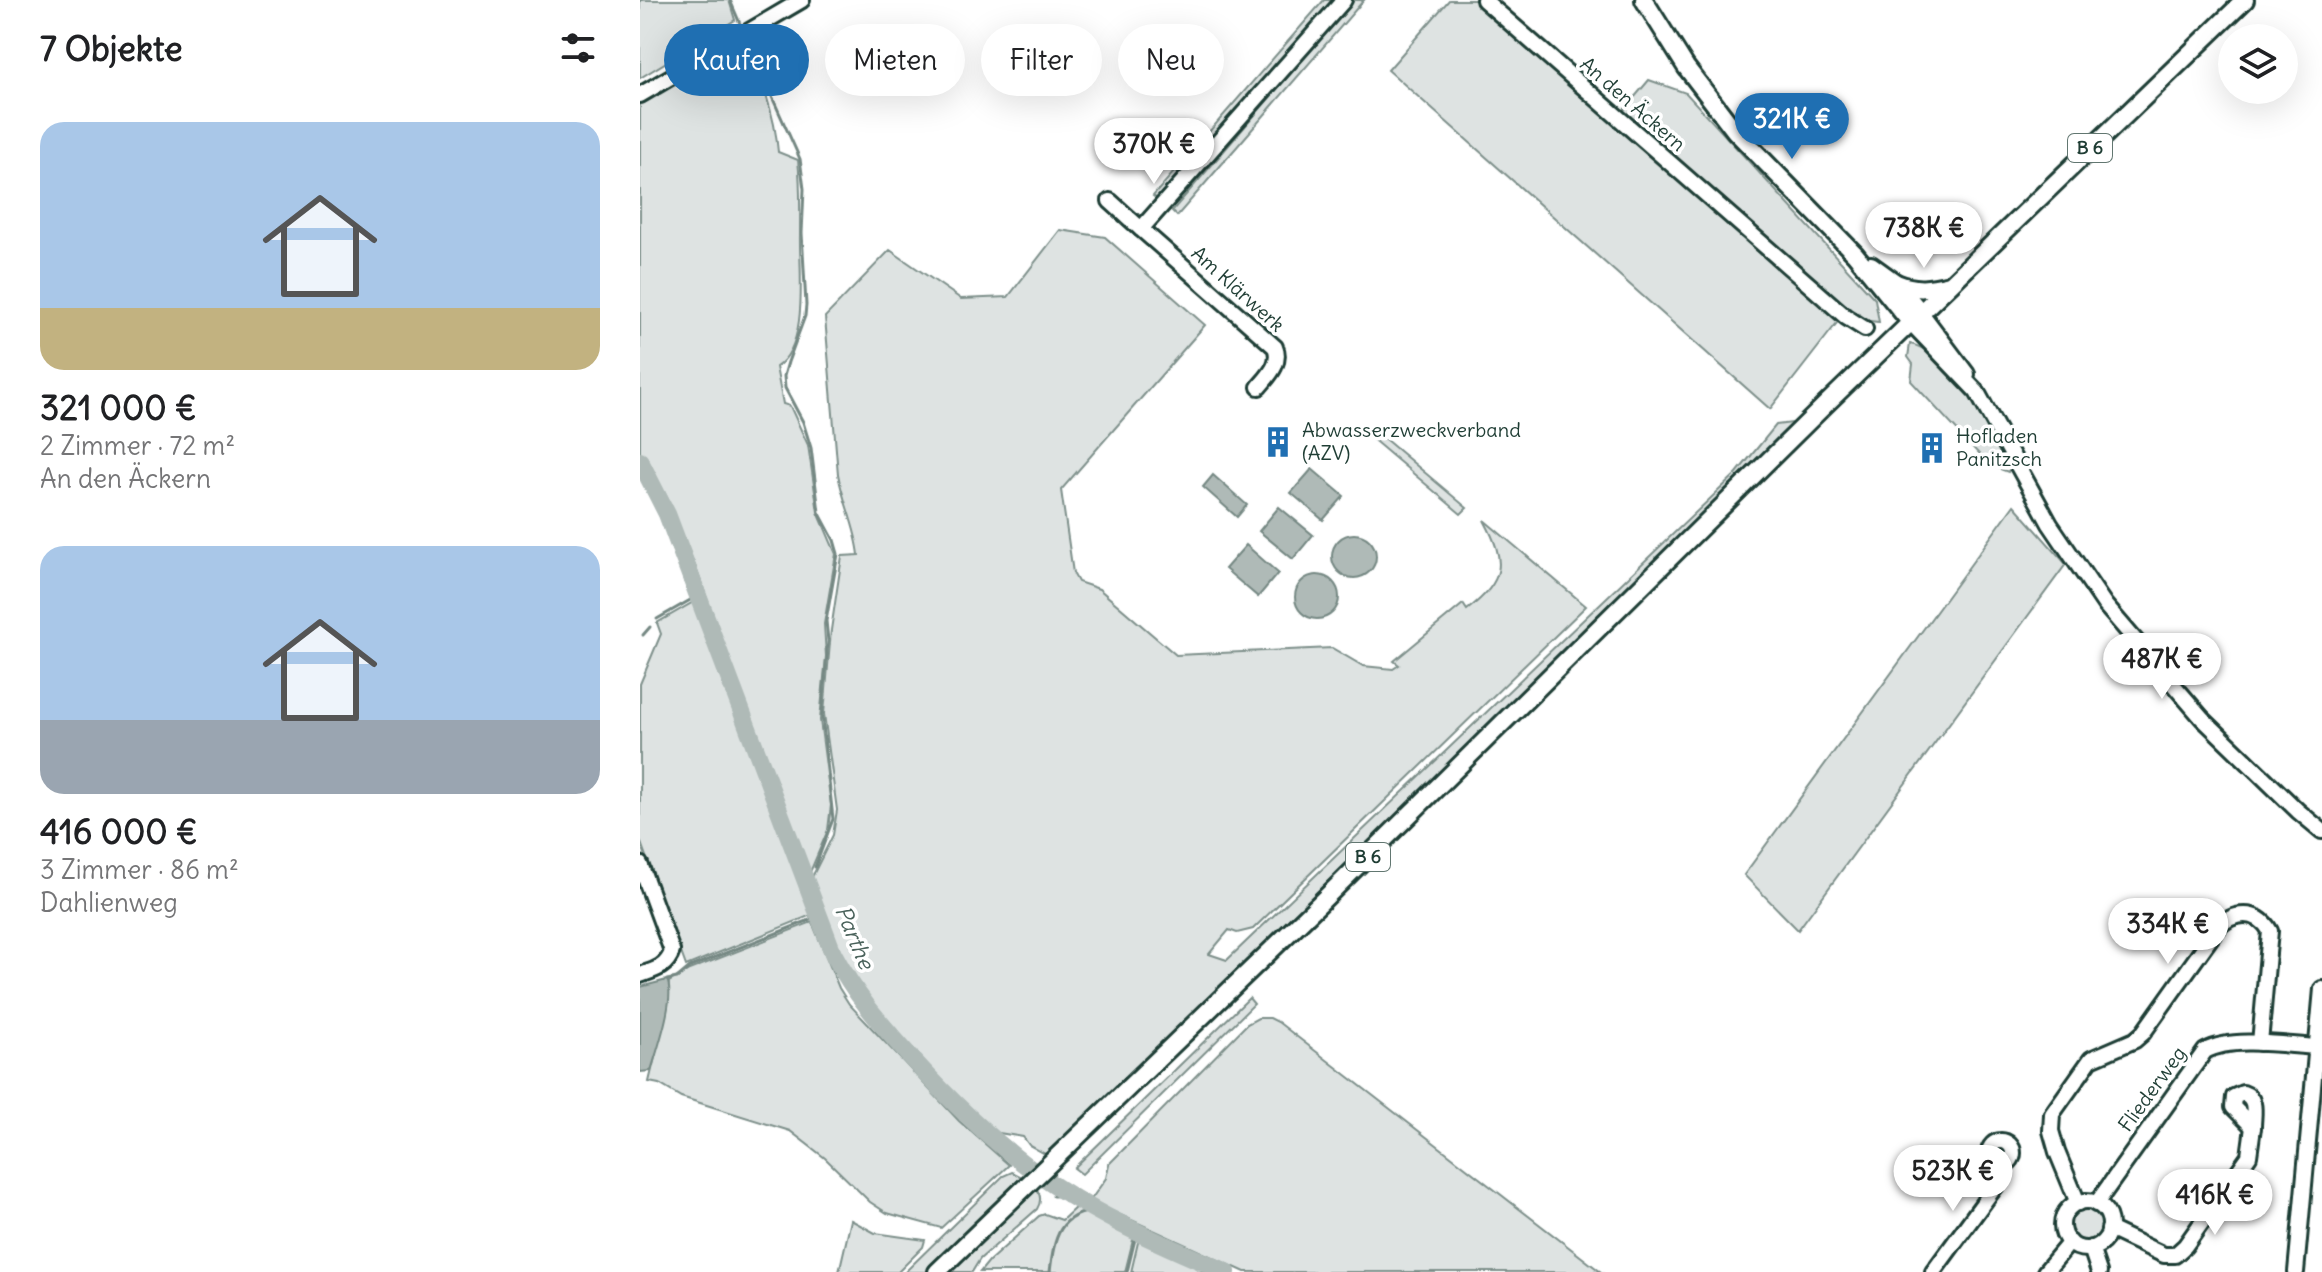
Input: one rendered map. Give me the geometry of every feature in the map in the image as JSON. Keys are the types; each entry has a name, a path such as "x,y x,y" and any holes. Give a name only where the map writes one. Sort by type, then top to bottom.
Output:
{"main road":[{"path":"1644,0 1686,67 1735,131 1916,318"},
{"name":"B 6","path":"937,1272 1319,904 1825,405 2245,0"},
{"path":"1855,254 1896,283 1912,289 1927,290 1951,284"},
{"path":"1896,283 1916,318"}],"street":[{"path":"640,95 802,0"},
{"path":"1141,229 1344,0"},
{"name":"An den Äckern","path":"1484,0 1834,307 1865,329"},
{"name":"Am Klärwerk","path":"1110,201 1275,347 1274,368 1259,387"},
{"path":"1916,318 1955,356 2050,524 2105,605 2202,718 2322,831"},
{"path":"640,864 672,951 662,967 640,975"},
{"path":"2078,1203 2057,1152 2051,1131 2052,1114 2091,1059 2135,1040 2143,1033 2217,929 2228,919 2242,914 2257,917 2268,925 2270,931 2260,1043"},
{"path":"2296,1272 2322,989"},
{"name":"Fliederweg","path":"2096,1204 2205,1051 2222,1045 2260,1043 2315,1047"},
{"path":"2109,1229 2164,1255 2175,1255 2185,1246 2249,1156 2253,1127"},
{"path":"1933,1272 2003,1176 2004,1165"},
{"path":"2078,1203 2096,1204 2106,1212 2109,1229 2103,1241 2091,1248 2080,1248 2064,1234 2063,1220 2070,1208 2078,1203"},
{"path":"2045,1272 2070,1242"},
{"path":"2091,1248 2099,1272"}],"shaded area":[{"path":"640,0 729,0 735,20 728,24 664,24 664,63 640,78"},
{"path":"1324,0 1333,0 1160,201 1153,196"},
{"path":"1354,0 1364,0 1177,216 1172,211"},
{"path":"1449,0 1475,0 1840,319 1770,409 1388,70"},
{"path":"1649,80 1686,93 1875,299 1879,322 1861,320 1846,310 1622,112"},
{"path":"664,86 664,96 767,96 778,152 798,160 801,287 798,325 787,357 776,367 783,404 790,406 808,445 818,512 836,554 824,624 826,656 820,720 831,805 828,830 808,877 696,568 670,506 640,457 640,100"},
{"path":"1060,230 1105,237 1205,325 1061,490 1073,573 1078,582 1099,589 1176,655 1332,648 1363,666 1393,669 1399,665 1394,661 1463,604 1467,610 1495,580 1499,559 1484,520 1586,606 1253,929 1237,933 1229,930 1209,954 1227,960 1737,473 1776,425 1800,422 1047,1155 1029,1145 1023,1137 993,1132 945,1089 853,985 810,881 833,835 837,810 824,714 831,630 842,556 859,555 838,474 825,317 890,250 961,299 1008,297"},
{"path":"1910,344 1933,355 1965,388 2010,467 2008,472 1989,465 1911,381 1913,364 1908,357"},
{"path":"1373,429 1467,508 1461,514 1370,437"},
{"path":"1312,469 1344,496 1323,520 1291,493"},
{"path":"1213,475 1247,505 1237,517 1203,487"},
{"path":"2014,505 2066,564 1798,930 1744,875"},
{"path":"1279,507 1313,535 1293,559 1259,531"},
{"path":"1354,534 1370,540 1376,556 1370,572 1354,578 1338,572 1332,556 1338,540"},
{"path":"1246,545 1278,573 1258,597 1225,569"},
{"path":"1317,575 1332,582 1339,597 1332,612 1317,619 1302,612 1295,597 1302,582"},
{"path":"697,600 814,914 686,966 640,840 640,684 661,634 657,623"},
{"path":"812,922 839,988 849,1004 959,1121 1009,1165 941,1228 887,1213 870,1202 825,1158 790,1131 681,1097 659,1084 649,1082 667,1007 669,982 689,970"},
{"path":"667,980 669,998 661,1037 651,1071 640,1072 640,987"},
{"path":"1249,998 1254,1004 1082,1174 1074,1168"},
{"path":"1258,1018 1278,1022 1601,1272 1245,1272 1090,1201 1106,1178 1109,1164 1247,1024"},
{"path":"1012,1172 1022,1177 1013,1189 928,1272 905,1272 1003,1176"},
{"path":"1035,1187 1040,1198 1037,1209 980,1259 972,1272 947,1272"},
{"path":"1077,1206 1134,1236 1125,1272 980,1272 1039,1216 1045,1214 1062,1220"},
{"path":"2086,1207 2098,1213 2104,1225 2098,1237 2086,1243 2074,1237 2068,1225 2074,1213"},
{"path":"851,1220 875,1233 925,1240 923,1247 898,1272 839,1272"},
{"path":"1139,1238 1216,1272 1131,1272"}],"waterway":[{"path":"730,0 740,24"},
{"path":"772,96 800,159 804,189 805,316 784,376 785,388 803,422 811,448 819,512 838,554 826,621 828,641 822,715 833,819 815,867"},
{"name":"Parthe","path":"640,461 667,514 833,953 860,996 939,1088 1024,1164 1071,1196 1122,1224 1227,1272"},
{"path":"657,619 699,595"},
{"path":"643,635 650,627"},
{"name":"Parthe","path":"808,884 811,878"},
{"path":"667,980 677,978 690,967 820,916"},
{"path":"1053,1196 1072,1195"},
{"path":"1050,1272 1061,1229 1075,1216 1098,1211"},
{"path":"1127,1272 1137,1231"}],"place":[{"name":"Abwasserzweckverband (AZV)","path":"1278,442"},
{"name":"Hofladen Panitzsch","path":"1932,448"}]}
